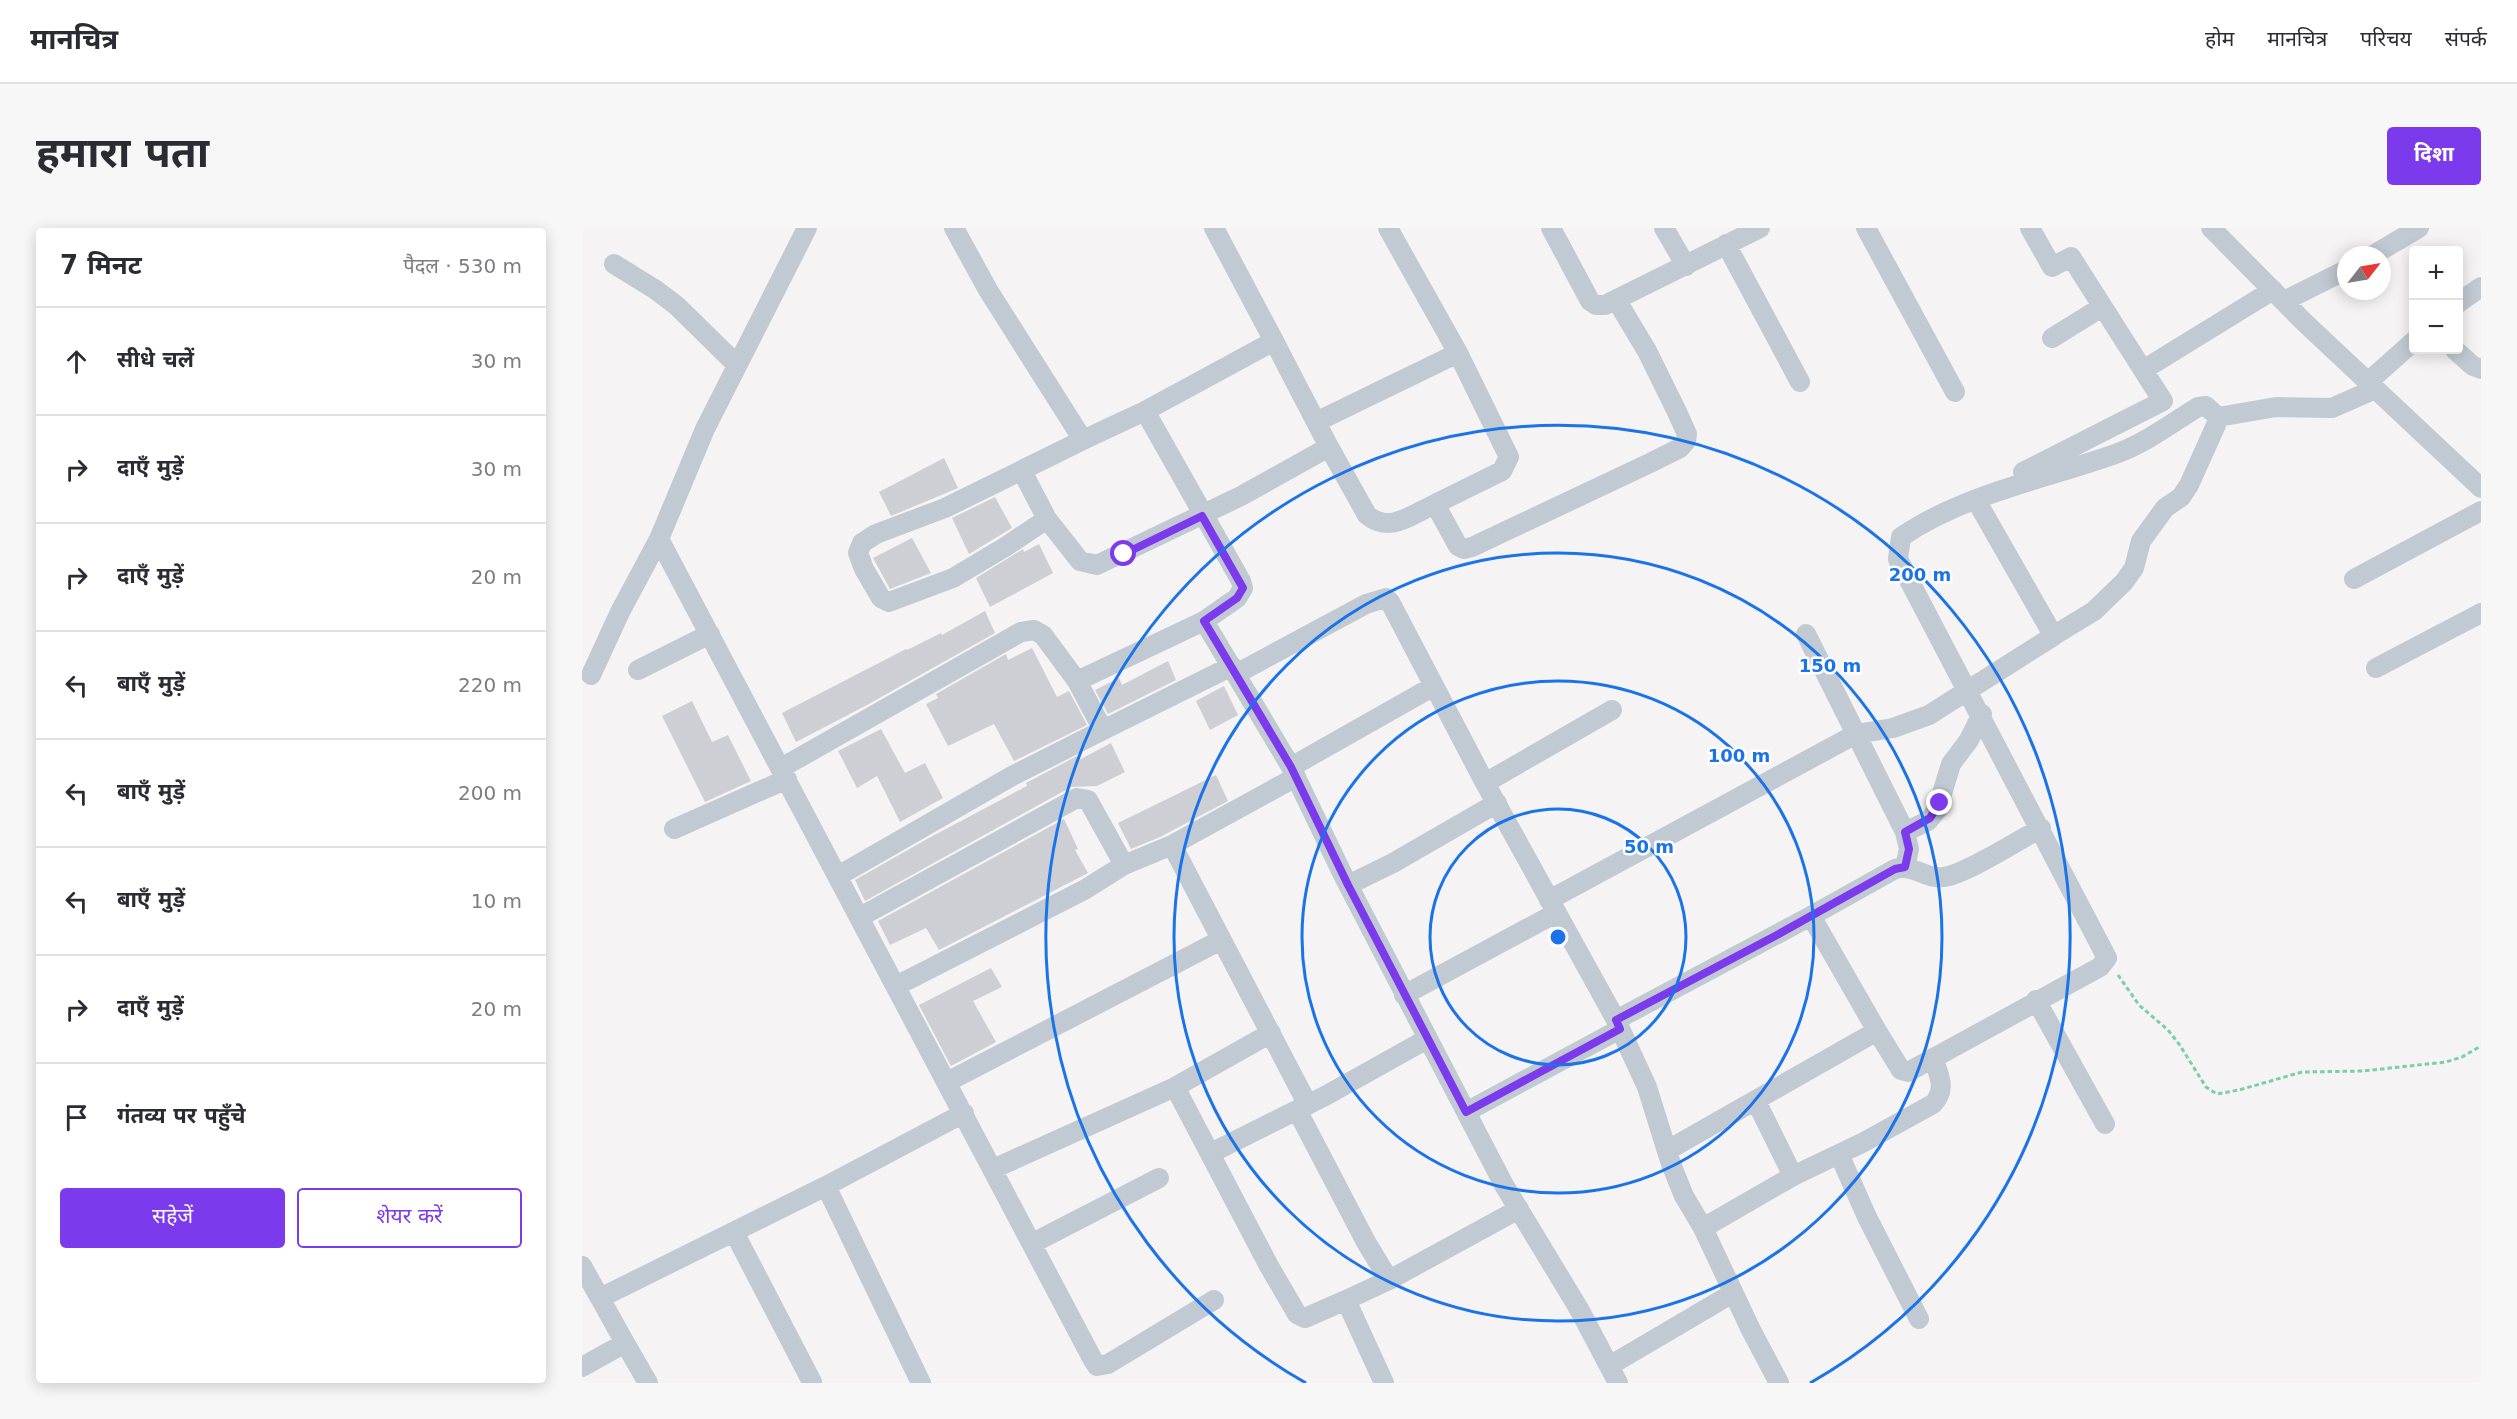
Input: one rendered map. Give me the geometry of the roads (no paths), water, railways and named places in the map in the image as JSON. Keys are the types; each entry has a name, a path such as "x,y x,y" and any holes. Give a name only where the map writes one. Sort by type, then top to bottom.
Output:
{"street":[{"path":"591,675 620,612 659,539 705,429 807,228"},
{"path":"954,228 988,290 1083,440"},
{"path":"1214,228 1366,515 1376,523 1386,525 1502,471 1507,465 1509,456 1458,352 1388,228"},
{"path":"1551,228 1590,301 1596,305 1617,301 1760,228"},
{"path":"1664,228 1686,266"},
{"path":"1866,228 1955,393"},
{"path":"2007,488 2019,474 2163,402 2071,257 2052,267 2030,228"},
{"path":"2211,228 2372,386 2481,488"},
{"path":"2388,246 2419,228"},
{"path":"1726,244 1800,382"},
{"path":"614,264 657,290 677,306 737,365"},
{"path":"2143,370 2279,296 2337,273"},
{"path":"2462,300 2481,287"},
{"path":"1435,504 1458,546 1464,549 1680,448 1686,441 1687,434 1647,351 1617,301"},
{"path":"2052,338 2102,307"},
{"path":"1047,519 953,578 889,602 881,598 864,569 858,553 862,543 876,534 945,508 1022,471 1145,411 1274,341"},
{"path":"2218,417 2276,407 2332,408 2372,386 2409,346"},
{"path":"1316,422 1458,352"},
{"path":"2460,354 2481,369"},
{"path":"1811,916 1901,1070 1908,1072 2100,967 2107,958 1982,714 1898,559 1901,537 1916,527 1976,500 2142,443 2198,407 2206,406 2218,417"},
{"path":"1077,681 1204,621 1237,598 1243,588 1145,411"},
{"path":"1404,995 1552,907 1856,734 1912,722 1929,715 2094,611 2124,582 2134,568 2141,541 2165,508 2181,497 2189,485 2218,417"},
{"path":"1022,471 1047,519 1080,561 1096,565 1202,516 1329,447"},
{"path":"1976,500 2053,636"},
{"path":"2354,579 2481,511"},
{"path":"659,539 1097,1366 1108,1364 1214,1300"},
{"path":"838,876 1012,776 1366,604 1386,598 1618,1025 1647,1088 1684,1196 1703,1228 1779,1383"},
{"path":"2376,668 2481,613"},
{"path":"1204,621 1293,772 1427,1039 1519,1209 1579,1309 1613,1375 1733,1293"},
{"path":"674,829 784,774 1021,632 1034,630 1043,635 1077,681 1103,730"},
{"path":"638,670 710,634"},
{"path":"1806,634 1905,832 1909,849 1905,867"},
{"path":"896,986 1084,890 1125,865 1172,845 1434,686"},
{"path":"1485,783 1612,710"},
{"path":"1905,832 1928,821 1937,810 1951,764 1969,740 1982,714"},
{"path":"860,917 1077,798 1088,800 1125,865"},
{"path":"1348,885 1393,863 1497,803"},
{"path":"1466,1112 1895,869 1905,867 1943,878 1958,873 2041,828"},
{"path":"1172,845 1270,1033 1366,1242 1389,1280"},
{"path":"947,1082 1221,940"},
{"path":"2036,1000 2105,1124"},
{"path":"1668,1150 1877,1031"},
{"path":"993,1169 1175,1087 1270,1033"},
{"path":"1210,1153 1303,1107 1427,1039"},
{"path":"1703,1228 1793,1176 1933,1104 1940,1096 1942,1085 1933,1058"},
{"path":"1175,1087 1269,1266 1297,1314 1305,1318 1389,1280 1519,1209"},
{"path":"1756,1101 1793,1176"},
{"path":"600,1298 826,1186 964,1113"},
{"path":"1839,1154 1867,1216 1920,1319"},
{"path":"1033,1243 1159,1178"},
{"path":"826,1186 921,1383"},
{"path":"734,1232 812,1382"},
{"path":"582,1266 648,1383"},
{"path":"1346,1300 1384,1383"},
{"path":"582,1367 625,1343"}]}
